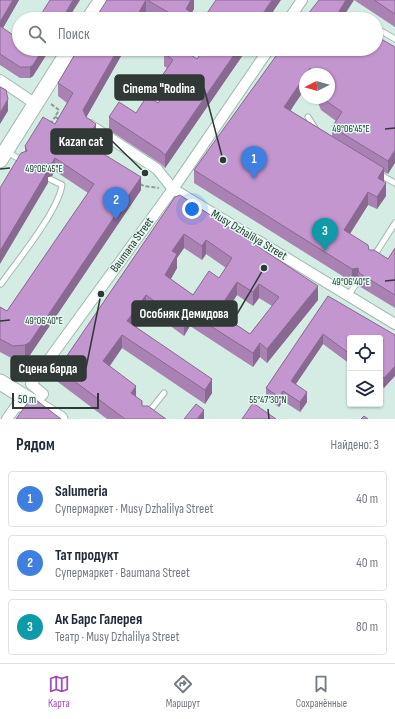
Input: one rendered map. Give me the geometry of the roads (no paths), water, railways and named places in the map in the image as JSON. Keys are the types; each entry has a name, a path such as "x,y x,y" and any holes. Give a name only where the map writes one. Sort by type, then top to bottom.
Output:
{"street":[{"path":"94,12 102,0"},
{"path":"294,12 302,0"},
{"path":"3,155 41,103 66,56"},
{"name":"Baumana Street","path":"7,419 25,401 43,394 31,384 173,189 264,56"},
{"path":"0,80 41,103"},
{"name":"Musy Dzhalilya Street","path":"90,125 156,169 173,189 395,324"},
{"path":"0,382 25,401 60,419"}],"lane":[{"path":"383,32 395,39"},
{"path":"308,117 318,133"},
{"path":"3,155 23,162"},
{"path":"375,171 395,183"},
{"path":"0,284 53,210 62,186 50,179"},
{"path":"371,260 395,224"},
{"path":"348,296 356,284"},
{"path":"145,417 164,392"}],"place":[{"name":"Cinema \"Rodina","path":"223,160"},
{"name":"Kazan cat","path":"145,173"},
{"name":"Salumeria","path":"254,179"},
{"name":"Тат продукт","path":"116,220"},
{"name":"Ак Барс Галерея","path":"325,251"},
{"name":"Особняк Демидова","path":"264,268"},
{"name":"Сцена барда","path":"101,294"}]}
